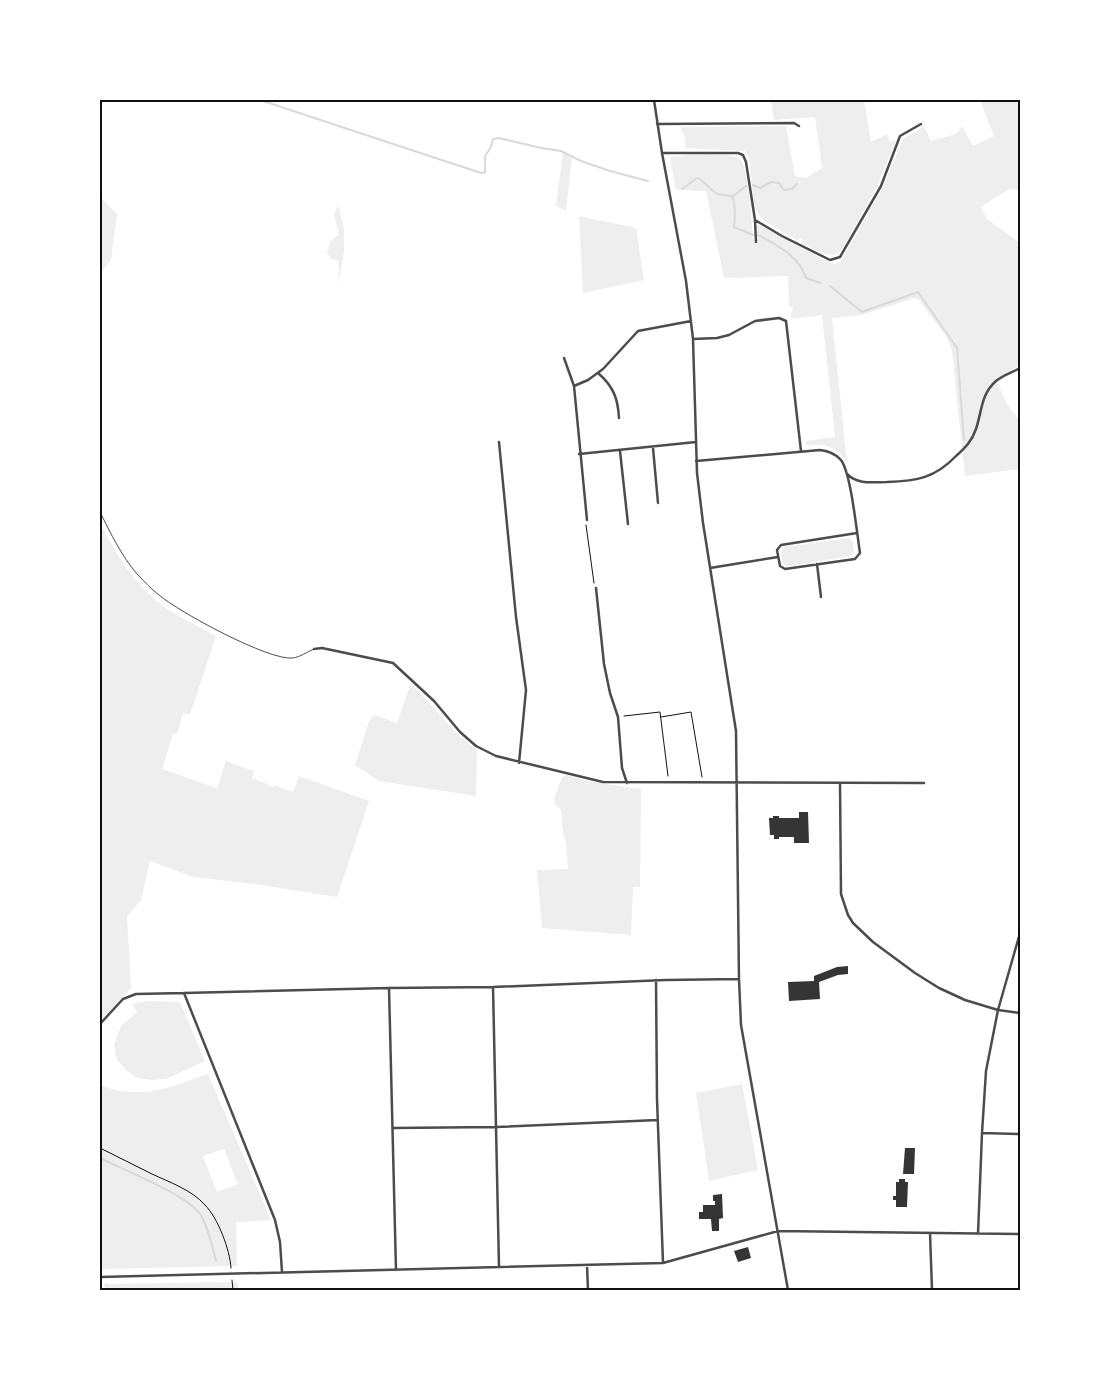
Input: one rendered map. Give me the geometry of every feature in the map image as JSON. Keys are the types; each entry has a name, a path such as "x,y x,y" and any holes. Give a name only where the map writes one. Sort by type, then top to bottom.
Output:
{"street":[{"path":"654,100 685,274 693,339 696,461 703,523 736,731 741,1025 788,1290"},
{"path":"657,124 794,123 800,126"},
{"path":"755,220 830,260 840,257 881,186 900,136 922,124"},
{"path":"662,153 738,153 743,155 746,162 755,220 756,242"},
{"path":"693,339 723,337 755,321 779,318 786,321 801,451"},
{"path":"574,386 603,369 638,331 691,321"},
{"path":"564,358 574,386 587,520"},
{"path":"847,473 851,477 865,482 918,478 934,474 946,466 969,444 976,429 982,400 996,381 1020,368"},
{"path":"598,373 608,382 615,394 619,418"},
{"path":"499,442 516,617 526,690 519,762"},
{"path":"580,454 653,448 696,442"},
{"path":"653,448 658,503"},
{"path":"696,461 801,451 820,450 832,452 842,461 847,473 857,533 860,553 855,559 785,569 780,566 777,550 781,544 857,533"},
{"path":"620,451 628,524"},
{"path":"710,568 778,557"},
{"path":"817,564 821,597"},
{"path":"596,588 604,664 610,693 618,717 622,768 627,783"},
{"path":"314,648 393,663 434,701 460,732 476,746 496,756 603,782 924,783"},
{"path":"840,783 841,894 848,915 853,923 879,947 939,988 965,1000 998,1010 1020,1013"},
{"path":"978,1234 986,1071 998,1010 1020,933"},
{"path":"100,1024 123,999 136,994 494,987 656,980 739,979"},
{"path":"656,980 663,1263"},
{"path":"494,987 499,1267"},
{"path":"389,988 396,1270"},
{"path":"184,993 275,1220 280,1242 282,1272"},
{"path":"393,1128 497,1127 658,1120"},
{"path":"982,1133 1020,1134"},
{"path":"100,1278 663,1263 778,1231 1020,1234"},
{"path":"930,1233 932,1290"},
{"path":"587,1265 588,1290"}],"lane":[{"path":"100,512 119,550 138,575 159,595 183,612 244,643 279,657 295,658 314,648"}],"path":[{"path":"587,520 585,528 593,581 596,588"},
{"path":"618,717 660,712 669,783"},
{"path":"660,717 691,712 702,782"},
{"path":"100,1148 170,1182 205,1204 216,1220 223,1238 231,1264 233,1290"}],"shaded area":[{"path":"771,100 864,100 871,142 887,134 890,142 896,140 876,189 841,251 836,254 831,255 816,251 802,243 803,240 799,238 798,241 764,221 754,205 749,159 745,151 685,148 685,137 680,127 786,126 795,176 806,178 822,168 815,117 774,120"},
{"path":"980,100 1020,100 1020,193 1018,190 1009,189 981,207 987,219 1020,243 1020,365 996,380 1007,404 1020,421 1020,469 965,476 952,351 946,336 919,300 915,298 861,315 832,318 846,454 849,462 831,448 823,445 807,445 805,441 835,437 822,315 791,319 793,308 789,306 788,276 724,278 706,191 676,190 670,157 717,154 740,159 748,184 753,240 758,239 756,226 760,225 835,264 840,262 882,189 903,139 924,126 931,141 956,134 962,126 973,146 994,136"},
{"path":"563,152 572,157 566,211 556,206"},
{"path":"100,197 117,214 111,260 100,274"},
{"path":"338,205 344,228 344,252 338,286 338,260 331,259 327,253 330,242 339,234 334,215"},
{"path":"579,216 636,228 644,280 583,293"},
{"path":"100,523 122,562 150,595 175,614 216,636 190,715 183,713 177,734 173,734 162,769 217,788 226,761 254,771 252,778 274,787 274,785 293,792 299,776 369,801 337,897 255,884 193,877 150,861 141,900 127,917 131,988 100,1021"},
{"path":"849,538 853,542 854,552 851,556 790,566 782,562 781,551 784,547"},
{"path":"411,683 459,736 477,750 476,796 379,781 355,765 369,721 374,715 397,723"},
{"path":"566,775 592,782 641,789 640,887 633,887 631,935 542,928 537,870 568,869 561,810 554,803 562,778"},
{"path":"148,1001 180,1002 205,1061 166,1079 137,1078 126,1070 117,1060 114,1045 121,1026 137,1012 132,1004"},
{"path":"208,1074 271,1220 236,1222 237,1266 100,1269 100,1085 129,1092 155,1091","holes":["224,1149 238,1184 217,1192 203,1156"]},
{"path":"742,1084 758,1170 709,1181 696,1093"},
{"path":"237,1282 239,1290 107,1290 103,1284"}],"building":[{"path":"799,812 808,812 809,843 794,843 794,837 774,839 774,835 770,835 769,818 779,816 779,818 799,818"},
{"path":"848,966 848,974 838,975 819,982 820,999 789,1001 788,982 814,981 814,976 837,967"},
{"path":"905,1148 915,1148 914,1174 903,1174"},
{"path":"899,1179 905,1179 905,1182 908,1182 907,1207 896,1207 896,1200 893,1200 893,1196 896,1196 896,1182 899,1182"},
{"path":"722,1194 723,1218 719,1219 719,1231 712,1231 711,1219 699,1219 699,1212 703,1212 703,1205 715,1205 713,1195"},
{"path":"748,1247 751,1258 738,1262 734,1251"}],"waterway":[{"path":"260,100 481,173 485,172 485,156 491,147 493,139 499,138 561,151 581,161 648,181"},
{"path":"682,189 697,178 718,194 731,196 733,198 735,216 734,227 753,235"},
{"path":"753,185 760,188 771,182 779,183 784,190 792,189 797,184"},
{"path":"732,197 746,186"},
{"path":"758,235 780,247 793,258 803,270 806,278 821,283"},
{"path":"830,286 862,312 918,292 957,348 964,440"},
{"path":"100,1158 171,1192 195,1209 207,1227 216,1261"}]}
